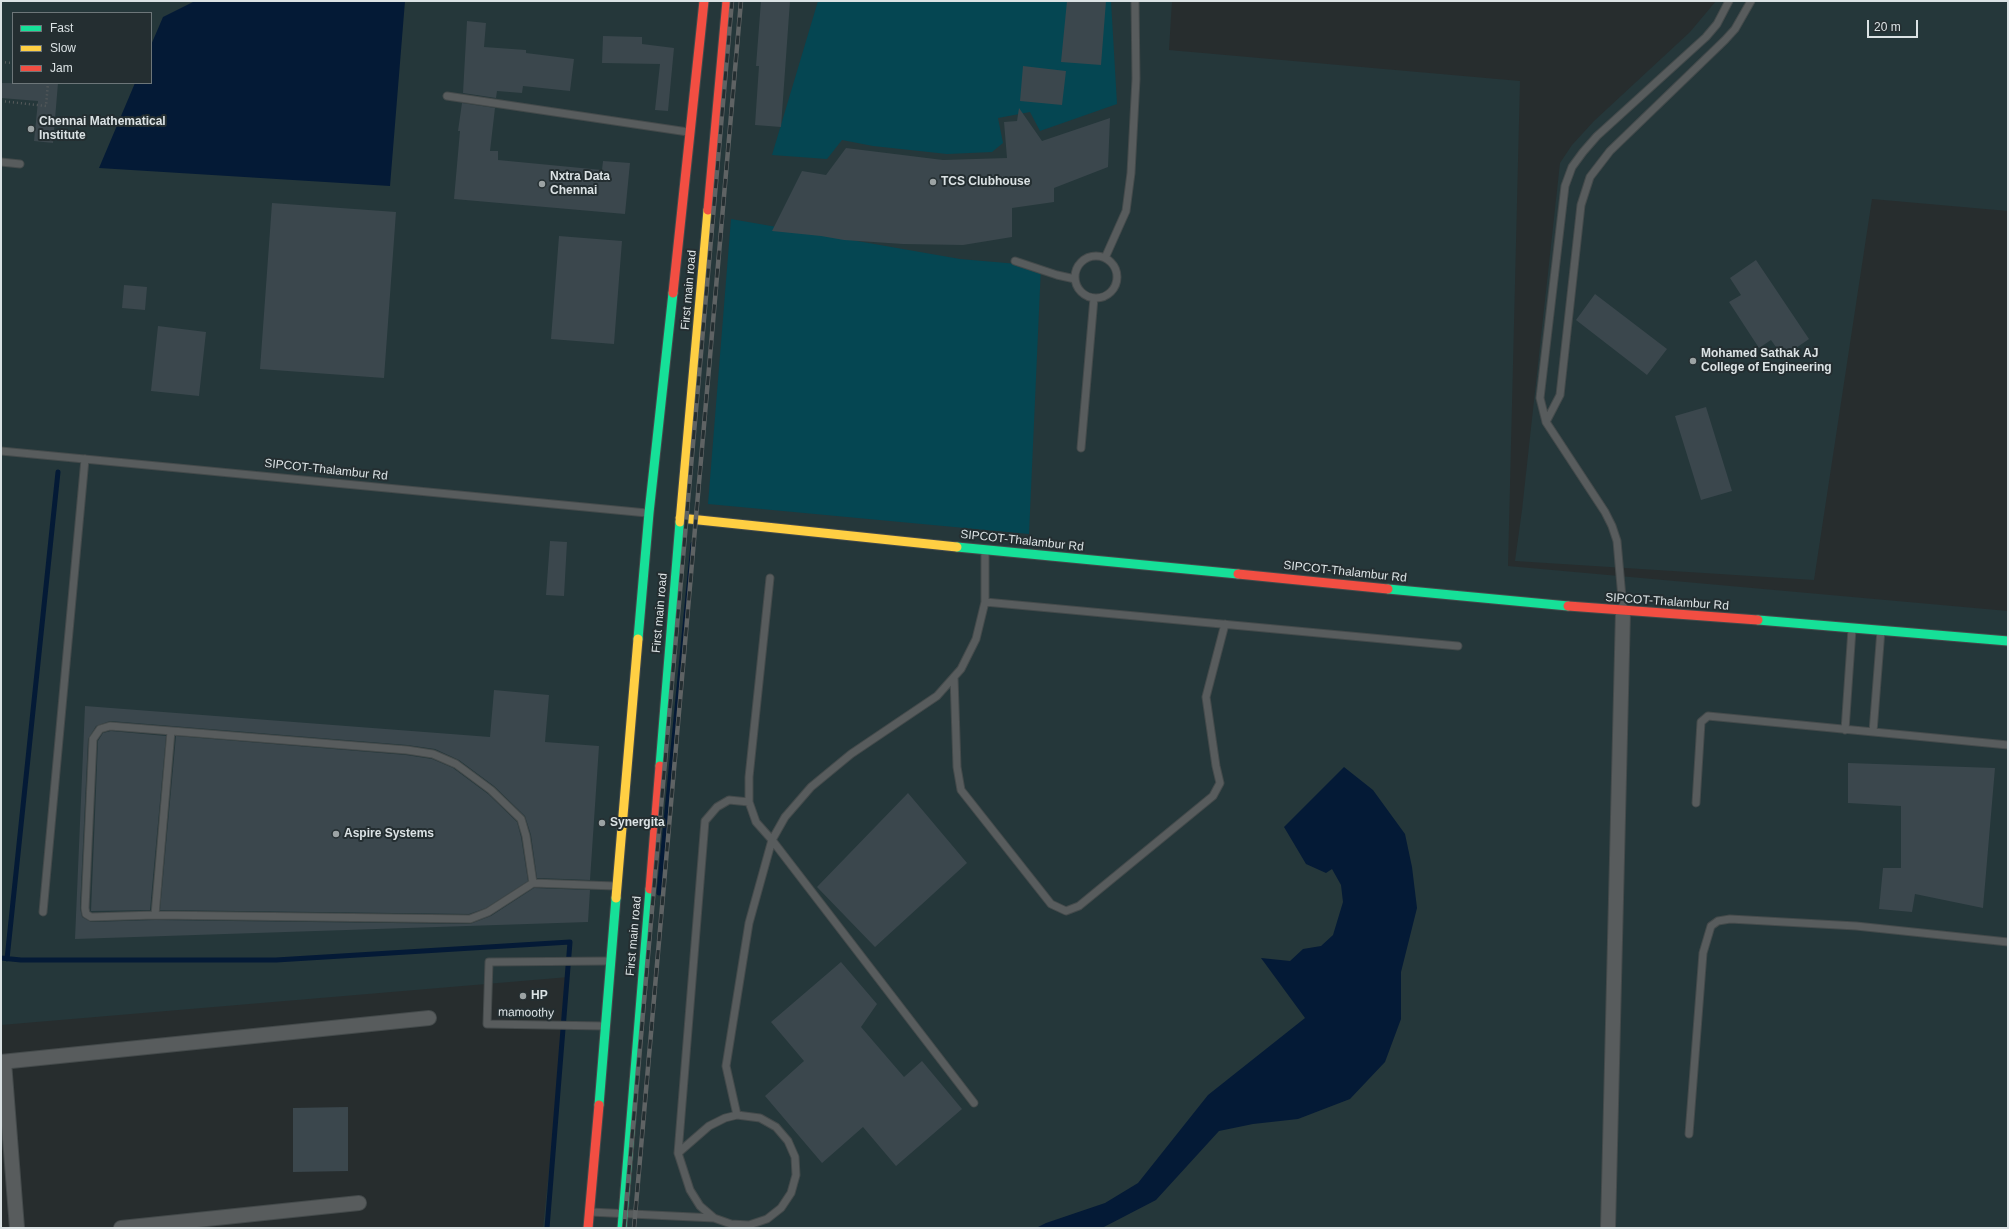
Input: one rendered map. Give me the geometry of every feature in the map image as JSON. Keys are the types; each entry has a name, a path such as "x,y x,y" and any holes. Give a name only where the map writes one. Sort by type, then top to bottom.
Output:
{"street":[{"path":"588,1228 649,513 704,1"},
{"name":"First main road","path":"622,1228 680,518 727,1"},
{"name":"SIPCOT-Thalambur Rd","path":"680,518 985,550 1623,611 1852,627 2008,641"},
{"path":"1608,1228 1623,611"},
{"path":"17,1228 2,1062 429,1018"},
{"path":"121,1228 359,1203"}],"lane":[{"path":"1106,258 1126,211 1131,174 1136,80 1135,1"},
{"path":"1623,611 1617,541 1612,526 1605,512 1546,422 1540,398 1566,186 1572,167 1597,136 1706,37 1717,24 1729,1"},
{"path":"1546,422 1560,396 1580,205 1590,177 1610,151 1725,40 1735,29 1751,1"},
{"path":"446,96 690,133"},
{"path":"1,162 20,164"},
{"path":"1095,256 1106,258 1114,265 1117,280 1109,294 1094,298 1088,297 1080,290 1075,280 1077,268 1084,260 1095,256"},
{"path":"1015,261 1075,280"},
{"path":"1081,448 1094,298"},
{"name":"SIPCOT-Thalambur Rd","path":"1,451 649,513"},
{"path":"43,912 85,459"},
{"path":"736,1116 726,1066 748,923 772,840 785,817 811,787 851,754 937,696 961,669 976,639 985,602 985,550"},
{"path":"770,578 749,777 750,802 756,822 772,840 974,1103"},
{"path":"985,602 1458,646"},
{"path":"954,677 957,767 961,790 1051,904 1066,911 1079,906 1212,796 1220,783 1216,766 1206,697 1225,624"},
{"path":"1845,730 1852,627"},
{"path":"1873,732 1881,630"},
{"path":"1696,803 1702,722 1708,716 2008,745"},
{"path":"533,883 526,836 521,819 490,790 456,764 433,754 400,749 110,726 100,729 93,739 91,755 85,908 86,914 92,917 155,915 470,919 488,912 533,883 618,886"},
{"path":"155,915 171,731"},
{"path":"714,1218 700,1206 690,1190 678,1153 705,821 717,807 729,800 750,802"},
{"path":"1689,1134 1703,953 1711,926 1718,921 1730,919 1856,926 2008,942"},
{"name":"mamoothy","path":"606,1026 487,1024 489,962 611,961"},
{"path":"590,1212 714,1218 731,1224 749,1225 766,1219 781,1208 791,1193 796,1175 795,1157 788,1140 776,1127 760,1118 736,1116 725,1118 709,1126 678,1153"}],"path":[{"path":"1,62 12,63"},
{"path":"1,101 46,106 48,84"}],"shaded area":[{"path":"1,1 1172,1 1169,50 1520,81 1508,566 2008,611 2008,1228 543,1228 569,977 1,1025"},
{"path":"195,1 405,1 390,186 99,168 135,84 152,84 152,43 163,17"},
{"path":"818,1 1111,1 1117,104 1040,131 1030,112 998,118 1003,143 992,152 947,154 873,146 842,140 827,159 772,155"},
{"name":"Mohamed Sathak AJ College of Engineering","path":"1716,1 2008,1 2008,211 1872,199 1814,580 1515,561 1522,510 1560,163 1572,145 1594,121 1690,32"},
{"path":"731,219 960,259 1041,266 1029,534 708,504"},
{"path":"1344,767 1373,790 1405,834 1412,867 1417,908 1401,972 1401,1019 1385,1062 1350,1099 1298,1119 1253,1124 1219,1131 1156,1200 1102,1228 1036,1228 1046,1223 1105,1203 1138,1183 1208,1095 1305,1018 1261,958 1290,961 1303,949 1321,946 1333,935 1343,902 1341,885 1332,869 1326,873 1306,864 1284,827"}],"building":[{"path":"761,1 790,1 781,127 755,125 759,66 756,66"},
{"path":"1067,1 1106,1 1101,65 1061,62"},
{"path":"467,21 486,23 484,47 526,50 526,53 574,59 570,91 523,86 522,93 497,91 496,98 463,93"},
{"path":"603,36 642,37 642,44 674,48 668,111 655,110 660,64 602,63"},
{"path":"1023,66 1066,71 1062,105 1020,101"},
{"path":"1,83 58,84 53,143 34,141 38,101 1,98"},
{"name":"Nxtra Data Chennai","path":"462,103 495,108 490,151 498,151 498,160 602,170 603,161 630,163 625,214 454,199 460,131 458,131"},
{"name":"TCS Clubhouse","path":"1019,108 1042,141 1110,118 1108,167 1054,188 1054,202 1012,208 1012,237 963,245 903,244 844,240 772,231 802,171 826,175 846,148 943,160 1007,158 1004,122 1017,121"},
{"path":"272,203 396,212 384,378 260,369"},
{"path":"559,236 622,241 614,344 551,339"},
{"path":"1756,260 1809,339 1783,357 1771,340 1759,348 1729,302 1741,295 1730,278"},
{"path":"124,285 147,287 145,310 122,308"},
{"path":"1595,294 1667,349 1647,375 1576,320"},
{"path":"158,326 206,332 199,396 151,391"},
{"path":"1706,407 1732,491 1701,500 1675,416"},
{"path":"550,541 567,542 564,596 546,595"},
{"path":"494,690 549,695 545,742 599,746 590,880 537,878 531,835 525,816 494,786 459,760 435,749 407,745 110,721 96,726 88,739 80,908 82,917 91,922 155,920 470,924 491,916 534,888 590,890 588,922 75,939 85,706 490,737"},
{"path":"111,731 166,736 150,910 91,911 98,741 103,733"},
{"path":"176,736 406,755 432,759 453,768 488,794 517,822 528,881 486,908 469,914 160,910"},
{"path":"1848,763 1995,768 1983,908 1915,894 1912,912 1879,909 1883,868 1901,868 1901,806 1848,803"},
{"path":"908,793 967,863 875,947 817,887"},
{"path":"841,962 877,1004 861,1027 904,1077 922,1061 962,1109 896,1166 863,1127 822,1163 765,1096 804,1061 771,1022"},
{"path":"348,1107 348,1171 293,1172 293,1108"}],"waterway":[{"path":"7,959 58,472"},
{"path":"659,893 693,544"},
{"path":"1,958 21,960 276,960 570,942 547,1228"}],"railway":[{"path":"624,1228 732,1"},
{"path":"634,1228 741,1"}],"traffic: fast":[{"path":"638,639 649,513 673,293"},
{"path":"660,766 680,522"},
{"path":"957,547 1238,574"},
{"path":"1388,589 1568,606"},
{"path":"1758,620 2008,641"},
{"path":"622,1228 650,889"},
{"path":"599,1105 616,898"}],"traffic: slow":[{"path":"680,522 708,210"},
{"path":"680,518 957,547"},
{"path":"616,898 638,639"}],"traffic: jam":[{"path":"673,293 704,1"},
{"path":"708,210 727,1"},
{"path":"1238,574 1388,589"},
{"path":"1568,606 1758,620"},
{"path":"650,889 660,766"},
{"path":"588,1228 599,1105"}],"place":[{"name":"Chennai Mathematical Institute","path":"31,129"},
{"name":"TCS Clubhouse","path":"933,182"},
{"name":"Nxtra Data Chennai","path":"542,184"},
{"name":"Mohamed Sathak AJ College of Engineering","path":"1693,361"},
{"name":"Synergita","path":"602,823"},
{"name":"Aspire Systems","path":"336,834"},
{"name":"HP","path":"523,996"}]}
